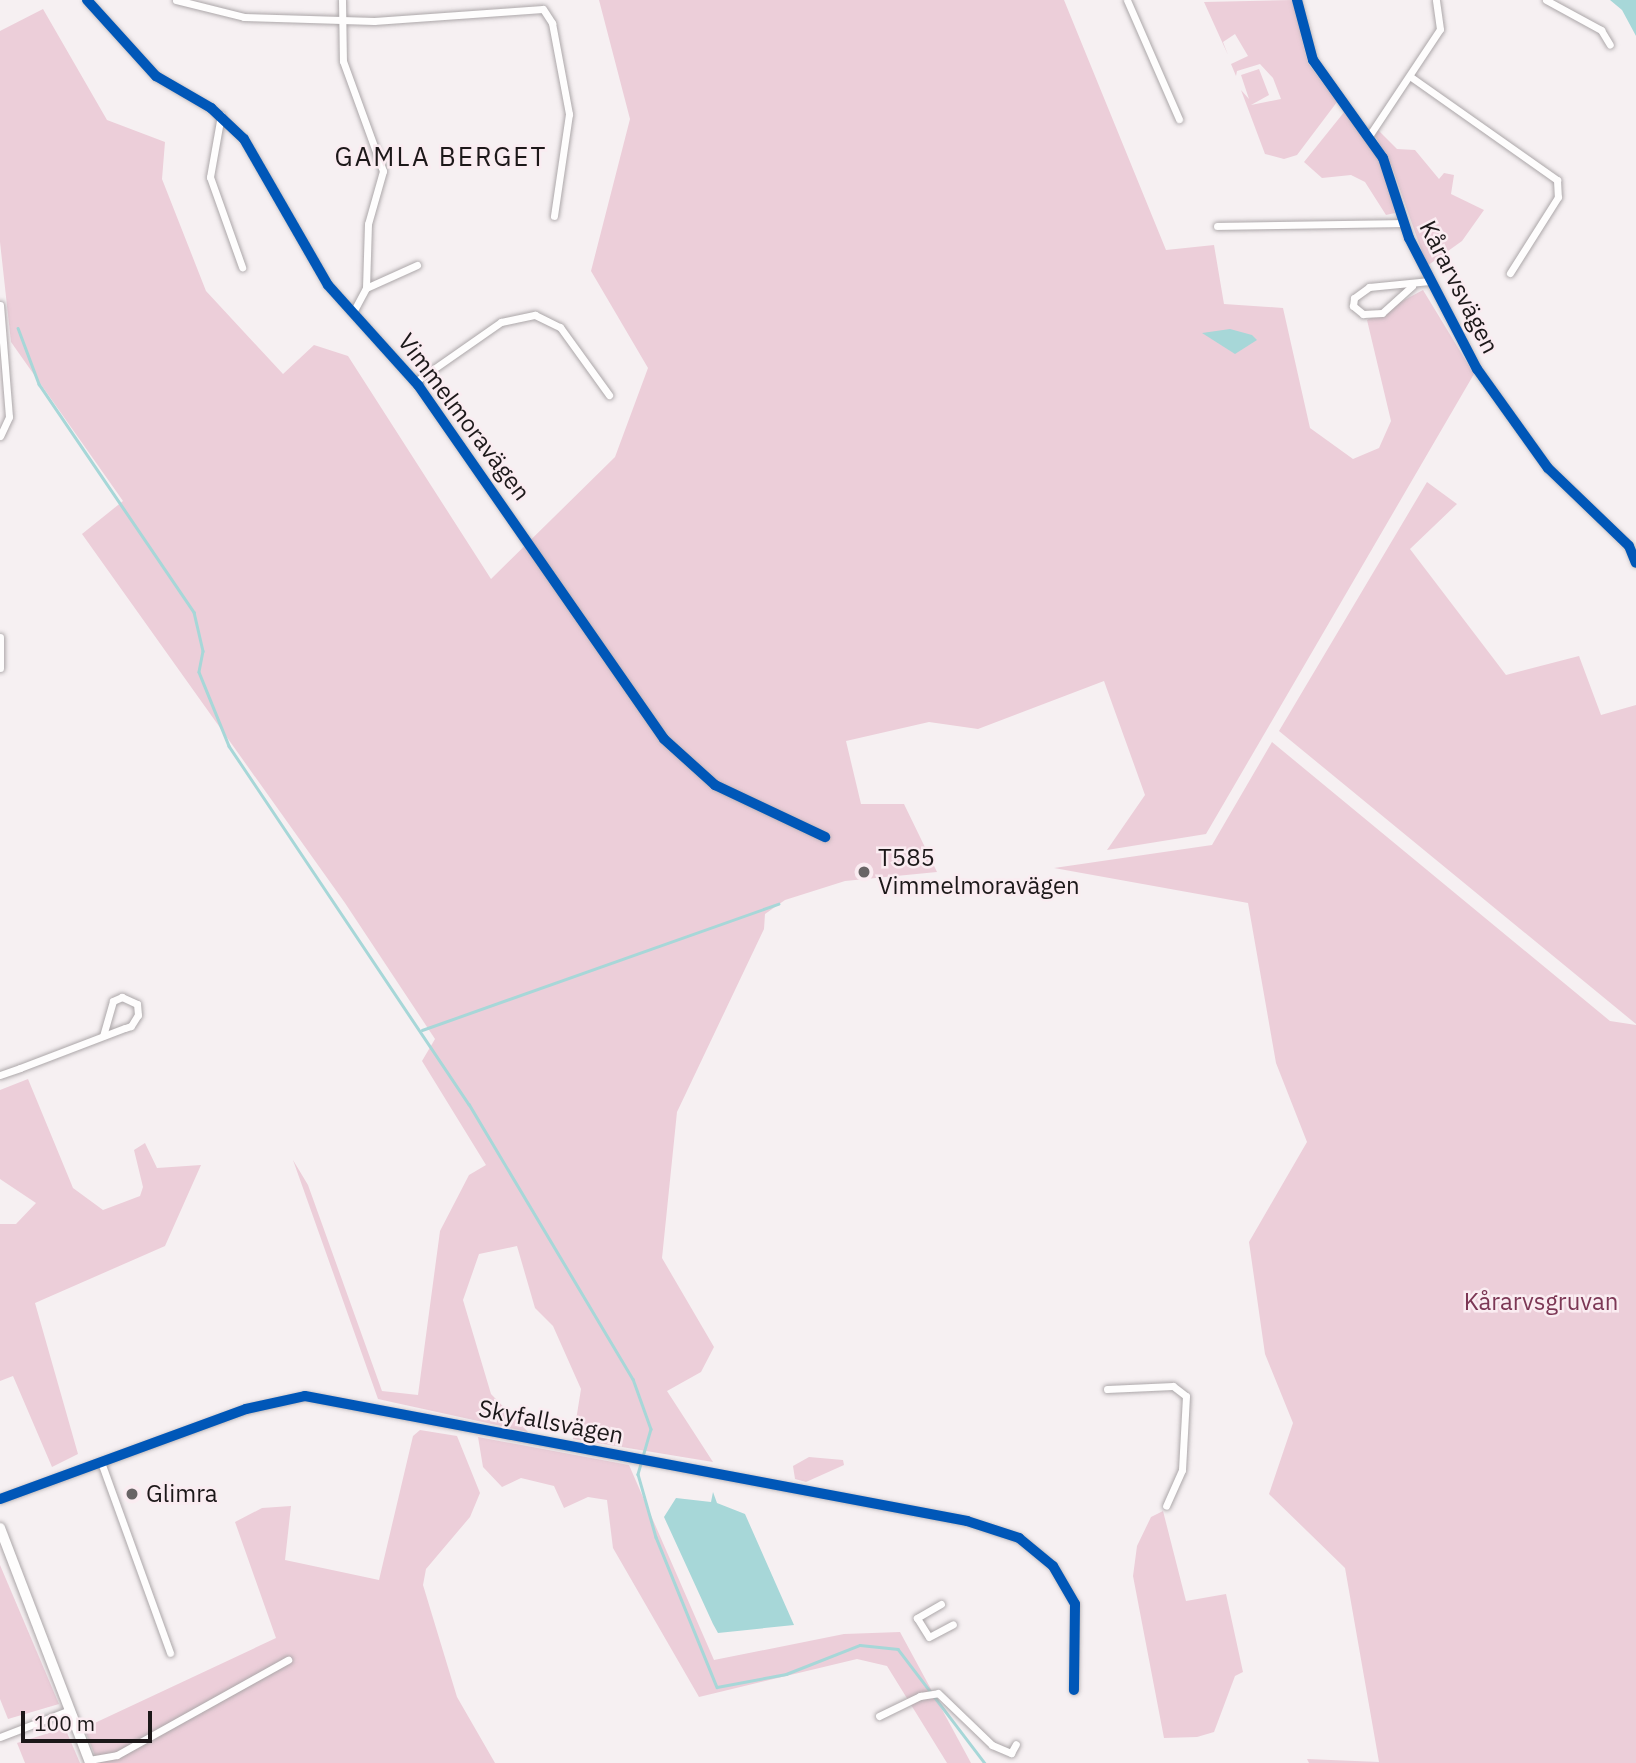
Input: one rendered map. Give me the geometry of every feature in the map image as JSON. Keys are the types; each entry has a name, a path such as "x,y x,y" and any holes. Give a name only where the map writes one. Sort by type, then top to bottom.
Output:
{"street":[{"name":"Vimmelmoravägen","path":"87,0 161,81 220,115 256,157 328,285 415,382 664,739 715,785 825,837"},
{"path":"176,0 244,17 342,19 545,11 555,33 569,114 554,216"},
{"path":"342,0 343,61 383,172 368,224 366,288 354,311"},
{"path":"1127,0 1179,119"},
{"name":"Kårarvsvägen","path":"1297,0 1313,61 1369,136 1391,178 1403,223 1430,281 1503,411 1556,477 1629,546 1636,563"},
{"path":"1369,136 1411,77 1440,29 1436,0"},
{"path":"1546,0 1601,30 1610,45"},
{"path":"1411,77 1557,180 1558,197 1510,272"},
{"path":"220,115 210,177 242,267"},
{"path":"1217,226 1403,223"},
{"path":"366,288 417,265"},
{"path":"1412,286 1382,313 1363,314 1353,306 1356,296 1369,288 1412,286 1430,281"},
{"path":"0,305 9,417 0,436"},
{"path":"415,382 501,322 535,315 560,327 609,395"},
{"path":"0,637 0,668"},
{"path":"0,1075 103,1036 134,1023 137,1004 122,997 113,1001 103,1036"},
{"path":"1107,1389 1173,1386 1186,1396 1182,1469 1166,1506"},
{"name":"Skyfallsvägen","path":"0,1499 266,1402 304,1396 967,1521 1018,1538 1041,1555 1075,1604 1074,1690"},
{"path":"101,1462 170,1653"},
{"path":"0,1528 89,1761 117,1755 288,1660"},
{"path":"941,1604 917,1618 929,1637 953,1624"},
{"path":"879,1716 920,1696 938,1693 992,1745 1011,1753 1016,1744"},
{"path":"0,1737 70,1710"}],"green space":[{"path":"599,0 1064,0 1166,250 1214,245 1224,304 1283,308 1310,428 1353,459 1379,448 1391,421 1367,320 1423,290 1474,374 1206,834 1107,850 1145,795 1104,681 978,729 929,722 846,741 861,804 904,804 937,872 845,881 785,900 765,914 764,929 677,1112 662,1258 714,1347 701,1372 667,1391 713,1462 573,1439 581,1389 553,1326 535,1308 517,1246 479,1254 463,1300 491,1394 528,1432 378,1399 293,1160 308,1185 382,1391 418,1395 440,1231 469,1175 486,1165 422,1061 435,1039 345,903 82,534 123,501 11,342 0,242 0,31 43,9 107,120 165,142 162,179 206,291 283,374 314,345 348,356 491,579 615,457 648,368 591,271 630,119"},
{"path":"1292,0 1308,63 1337,102 1297,155 1284,159 1265,154 1241,90 1249,99 1241,75 1259,69 1269,95 1251,105 1281,99 1273,78 1260,64 1237,71 1236,76 1231,64 1248,56 1235,34 1223,42 1228,55 1204,2"},
{"path":"1345,111 1382,165 1395,213 1386,215 1365,182 1351,175 1322,178 1304,162"},
{"path":"1378,130 1397,149 1415,150 1439,179 1444,173 1454,175 1451,194 1484,210 1462,241 1427,266 1392,167 1374,134"},
{"path":"1427,482 1457,504 1410,549 1506,675 1579,656 1601,715 1636,705 1636,1024 1279,731"},
{"name":"Kårarvsgruvan","path":"1272,742 1610,1021 1636,1025 1636,1763 1309,1763 1307,1759 1379,1762 1345,1568 1269,1494 1293,1423 1265,1354 1249,1242 1307,1142 1276,1063 1248,903 1054,868 1212,845"},
{"path":"28,1079 73,1188 103,1210 140,1196 143,1187 134,1150 145,1143 157,1168 201,1165 165,1246 35,1303 78,1454 52,1467 13,1376 0,1381 0,1224 16,1224 36,1203 0,1179 0,1090"},
{"path":"420,1430 457,1436 480,1493 470,1517 426,1569 423,1585 457,1697 495,1763 98,1763 84,1728 276,1638 235,1522 262,1508 291,1506 285,1560 379,1580 413,1436"},
{"path":"478,1437 629,1465 714,1660 844,1634 900,1632 971,1763 947,1763 887,1666 857,1659 699,1697 613,1548 607,1500 588,1497 564,1508 554,1486 521,1478 502,1487 483,1467"},
{"path":"809,1457 843,1460 844,1465 806,1482 795,1479 793,1466"},
{"path":"1163,1511 1186,1601 1226,1594 1243,1672 1235,1676 1214,1732 1197,1737 1164,1738 1133,1576 1137,1546 1151,1517"},
{"path":"0,1565 59,1704 8,1719 0,1699"},
{"path":"65,1728 80,1763 25,1763 17,1743"}],"water":[{"path":"1610,0 1636,0 1636,36 1622,10"},
{"path":"1230,329 1252,335 1257,340 1235,354 1202,333"},
{"path":"713,1492 717,1503 745,1514 794,1625 718,1633 664,1517 676,1498 711,1502"}],"waterway":[{"path":"18,328 39,384 194,612 203,651 199,672 229,746 469,1104 633,1379 651,1429 638,1474 656,1537 717,1687 786,1674 860,1645 898,1649 985,1763"},
{"path":"422,1030 778,904"}],"cycle path":[{"path":"87,0 156,76 211,108 244,139 328,285 418,385 664,739 715,785 825,837"},
{"path":"1297,0 1313,60 1383,158 1409,238 1477,369 1548,468 1629,546 1636,563"},
{"path":"0,1499 246,1409 305,1396 967,1521 1019,1538 1053,1566 1075,1604 1074,1690"}],"place":[{"name":"T585 Vimmelmoravägen","path":"864,872"},
{"name":"Glimra","path":"132,1494"}],"district":[{"name":"GAMLA BERGET","path":"441,157"}]}
